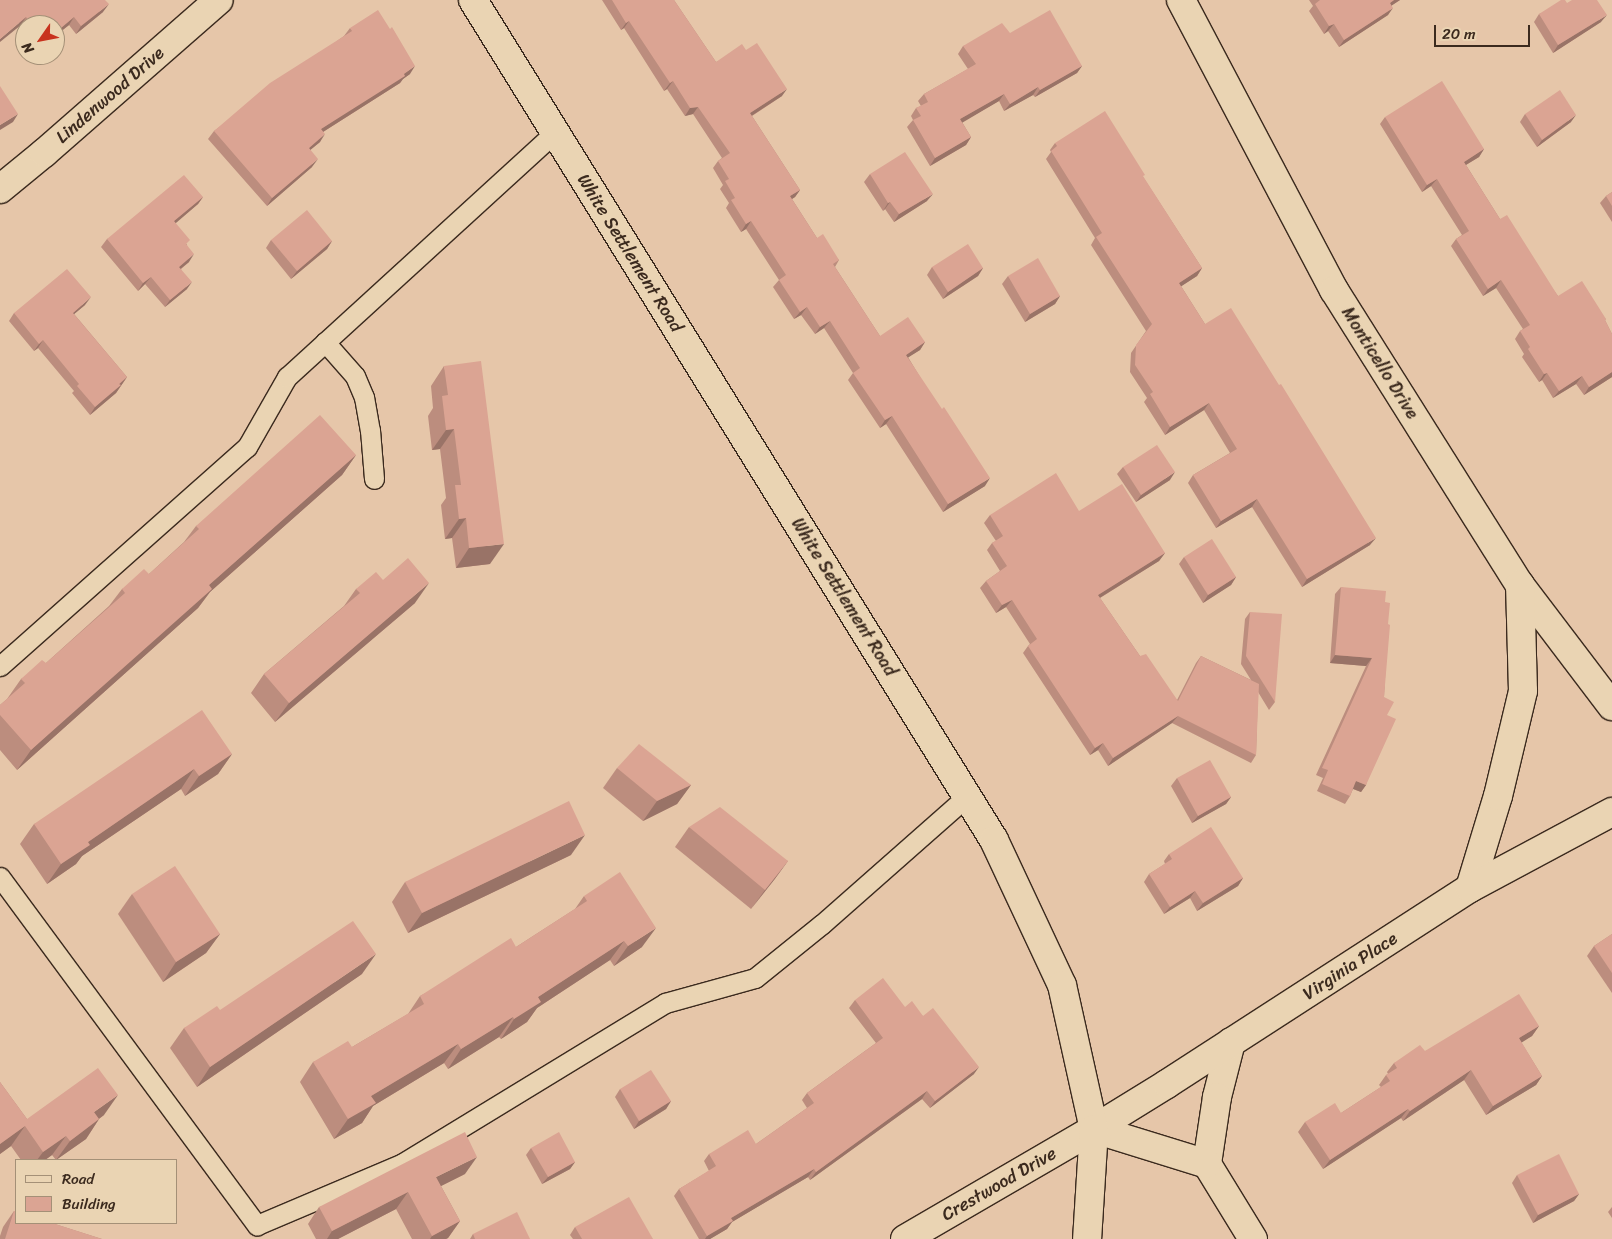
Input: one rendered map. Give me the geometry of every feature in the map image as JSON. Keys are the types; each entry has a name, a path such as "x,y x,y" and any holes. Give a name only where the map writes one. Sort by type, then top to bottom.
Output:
{"street":[{"name":"Lindenwood Drive","path":"0,189 219,0"},
{"name":"White Settlement Road","path":"473,0 994,840 1062,985 1094,1129 1087,1239"},
{"name":"Monticello Drive","path":"1181,0 1334,290 1520,585 1612,706"},
{"path":"1470,888 1498,796 1524,691 1520,585"},
{"name":"Virginia Place","path":"1094,1129 1470,888 1612,812"},
{"path":"1231,1042 1217,1097 1207,1164 1253,1239"},
{"path":"1094,1129 1207,1164"},
{"name":"Crestwood Drive","path":"905,1239 1094,1129"}],"lane":[{"path":"0,666 247,447 287,377 555,132"},
{"path":"325,342 355,376 364,397 370,430 374,479"},
{"path":"0,877 257,1225 403,1163 665,1003 755,978 822,924 967,796"}],"building":[{"path":"0,0 105,0 109,4 81,26 74,17 65,25 65,15 15,15 15,26 0,39"},
{"path":"612,0 674,0 716,62 742,44 746,50 757,43 787,89 750,113 800,190 790,196 817,238 823,234 839,260 833,264 880,336 908,317 925,342 906,355 942,409 944,407 990,478 948,504 892,416 885,420 853,373 860,368 830,321 820,327 807,307 800,312 779,280 786,275 751,221 746,224 731,200 735,198 725,181 729,179 718,161 730,153 698,107 690,108 673,81 670,83 629,21 626,23"},
{"path":"1320,0 1394,0 1390,3 1393,8 1344,40 1334,24 1329,26 1315,4"},
{"path":"1561,0 1565,0 1567,3 1572,0 1597,0 1607,15 1558,45 1539,14"},
{"path":"378,10 390,29 392,27 415,66 404,74 405,76 321,129 325,134 309,148 318,159 272,198 214,131 270,83 352,31 350,28"},
{"path":"1050,10 1082,66 1040,90 1038,87 1010,104 1004,94 960,119 971,137 935,158 913,120 921,116 916,108 928,102 924,94 976,64 963,46 1002,23 1010,33"},
{"path":"1442,81 1484,149 1464,162 1500,219 1507,215 1558,296 1582,281 1606,319 1612,334 1612,372 1589,387 1582,376 1559,391 1547,373 1544,374 1528,349 1530,347 1520,331 1530,325 1501,280 1488,289 1456,239 1469,231 1437,179 1427,185 1385,117"},
{"path":"0,86 18,114 0,125"},
{"path":"1560,90 1576,115 1542,140 1525,114"},
{"path":"1105,111 1145,175 1143,176 1202,268 1179,283 1205,324 1231,308 1279,385 1281,384 1376,538 1307,579 1257,499 1221,521 1193,475 1237,449 1209,403 1170,427 1150,394 1153,392 1135,365 1136,345 1152,324 1096,237 1102,233 1051,151 1057,146 1055,143"},
{"path":"905,152 933,194 899,214 890,202 888,203 870,174"},
{"path":"184,175 203,197 174,221 190,240 186,244 194,254 179,267 192,282 170,300 151,277 143,283 107,239"},
{"path":"1612,192 1612,206 1606,196"},
{"path":"307,210 332,241 297,271 271,240"},
{"path":"968,244 983,268 948,292 932,267"},
{"path":"1038,258 1060,296 1030,314 1008,276"},
{"path":"67,269 91,297 73,313 127,377 119,384 121,385 95,407 43,340 39,344 14,313"},
{"path":"481,361 504,544 469,548 466,518 459,519 455,485 461,485 454,429 446,430 442,396 448,395 444,366"},
{"path":"320,415 356,455 209,585 212,589 31,750 0,715 0,705 25,683 21,679 42,660 46,663 125,593 122,589 144,569 149,574 199,529 196,526"},
{"path":"1157,445 1175,472 1141,495 1123,467"},
{"path":"1056,473 1079,511 1122,484 1165,553 1098,595 1140,656 1146,654 1178,701 1201,656 1259,684 1256,755 1178,716 1113,758 1103,743 1095,748 1028,646 1037,639 1012,600 1002,605 986,581 1007,566 992,543 1003,536 990,515"},
{"path":"1212,539 1236,577 1208,595 1184,557"},
{"path":"408,558 429,583 289,703 264,674 360,593 356,589 376,572 383,580"},
{"path":"1341,587 1386,591 1385,602 1390,603 1388,624 1390,625 1384,697 1394,702 1387,715 1396,719 1366,785 1356,781 1350,796 1322,784 1328,770 1322,768 1372,658 1335,655"},
{"path":"1250,612 1282,614 1275,702 1246,656"},
{"path":"202,710 232,754 199,776 194,769 88,842 90,845 61,864 34,824"},
{"path":"639,744 691,785 657,801 617,768"},
{"path":"1210,760 1231,797 1198,816 1177,778"},
{"path":"569,801 585,835 422,913 405,882"},
{"path":"720,807 788,861 765,890 689,827"},
{"path":"1211,827 1243,878 1203,903 1195,891 1170,907 1149,874 1172,859 1169,854"},
{"path":"175,866 220,934 176,962 132,894"},
{"path":"620,872 656,928 628,946 624,941 538,997 541,1002 514,1019 513,1017 461,1049 458,1044 371,1096 376,1103 348,1119 313,1062 348,1041 352,1047 424,1004 420,996 511,938 516,947 587,901 584,896"},
{"path":"353,921 376,954 210,1067 184,1028 217,1006 220,1010"},
{"path":"1612,934 1612,973 1594,946"},
{"path":"883,978 905,1007 912,1001 923,1016 933,1008 979,1067 935,1101 927,1091 816,1172 814,1169 731,1218 733,1221 707,1236 679,1189 716,1166 709,1154 748,1130 756,1144 814,1103 807,1093 883,1038 855,1000"},
{"path":"1519,994 1539,1026 1519,1038 1542,1076 1493,1106 1471,1070 1410,1111 1408,1109 1330,1160 1305,1122 1335,1103 1341,1113 1390,1081 1386,1075 1397,1068 1394,1063 1420,1045 1425,1051"},
{"path":"98,1068 118,1095 94,1112 99,1119 70,1141 66,1136 43,1152 25,1126 0,1144 0,1082 27,1119"},
{"path":"651,1070 671,1101 639,1121 620,1089"},
{"path":"465,1132 477,1157 436,1177 460,1221 432,1236 408,1192 332,1231 319,1207"},
{"path":"559,1132 575,1162 548,1177 531,1148"},
{"path":"1559,1154 1579,1194 1538,1215 1517,1175"},
{"path":"629,1197 653,1239 582,1239 575,1227"},
{"path":"15,1211 15,1224 55,1224 102,1239 5,1239"},
{"path":"517,1212 530,1239 475,1239 473,1234"}]}
